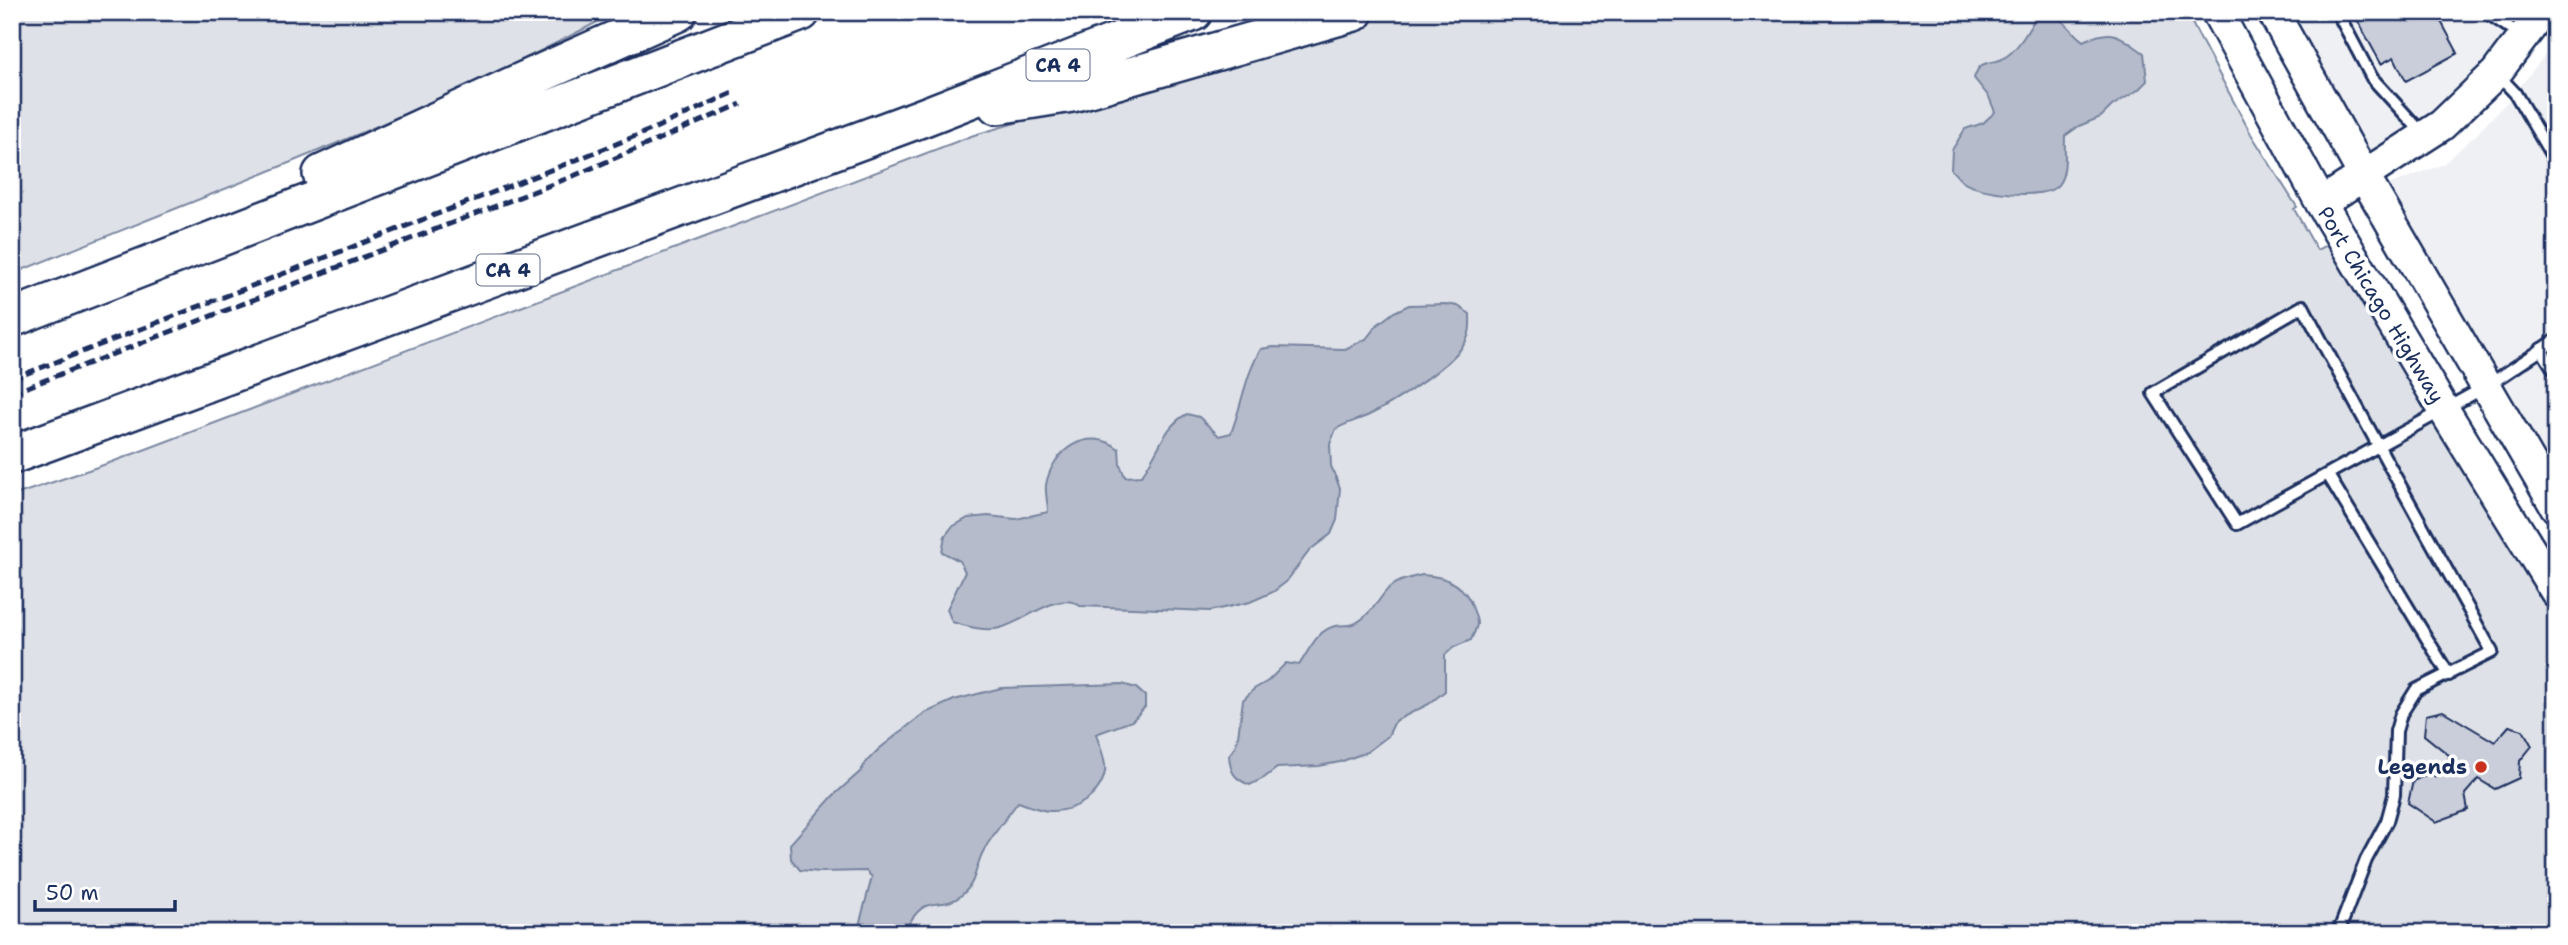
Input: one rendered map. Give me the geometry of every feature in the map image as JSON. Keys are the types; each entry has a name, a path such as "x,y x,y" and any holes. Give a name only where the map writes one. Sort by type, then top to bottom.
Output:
{"highway":[{"path":"12,318 510,86 678,12"},
{"path":"12,318 801,12"},
{"name":"CA 4","path":"12,455 924,117 1193,12"},
{"path":"924,117 1072,93 1354,12"}],"street":[{"name":"Port Chicago Highway","path":"2217,12 2321,203 2444,411 2556,592"},
{"path":"2273,12 2556,507"},
{"path":"2321,203 2442,125 2496,73 2542,12"}],"lane":[{"path":"2337,12 2372,78 2425,136"},
{"path":"2486,12 2524,37"},
{"path":"2496,73 2515,93 2556,163"},
{"path":"2338,933 2366,860 2386,821 2394,795 2396,731 2400,714 2416,690 2492,652 2379,447 2303,306 2153,393 2237,524 2328,475 2379,447 2444,411 2556,340"},
{"path":"2541,349 2556,373"},
{"path":"2328,475 2449,674"}],"shaded area":[{"path":"12,12 616,12 543,50 394,119 12,274"},
{"path":"1399,12 2186,12 2251,134 2297,207 2294,209 2317,250 2341,237 2556,592 2556,933 12,933 12,496 112,462 974,135"},
{"path":"2273,12 2542,12 2496,73 2364,175"},
{"path":"2556,41 2556,507 2372,191 2442,165 2476,135 2515,93"}],"water":[{"path":"2050,12 2083,41 2102,34 2115,35 2144,53 2147,81 2101,117 2079,126 2065,136 2063,174 2058,185 2051,190 2012,194 1971,186 1951,170 1952,150 1965,129 1983,123 1995,112 1989,97 1974,78 1977,71 1983,65 2009,54 2024,37 2038,13"},
{"path":"1409,305 1458,306 1470,314 1466,341 1450,360 1408,392 1371,414 1336,429 1330,444 1331,466 1340,488 1337,520 1331,534 1310,550 1286,582 1273,592 1250,602 1210,611 1080,606 1062,602 1000,628 982,629 952,622 947,609 965,572 960,561 942,552 945,536 952,527 968,518 988,516 1016,519 1048,512 1046,485 1050,472 1056,461 1073,445 1095,440 1107,442 1119,449 1120,464 1125,477 1141,476 1166,433 1187,414 1199,417 1219,436 1231,433 1251,369 1261,349 1345,349 1366,339 1377,325"},
{"path":"1422,575 1439,577 1460,588 1470,600 1477,621 1471,640 1454,647 1445,655 1445,691 1429,704 1395,721 1388,736 1367,752 1319,766 1277,768 1250,785 1240,780 1230,766 1229,755 1238,736 1243,700 1286,663 1299,665 1314,641 1324,631 1358,622 1390,587"},
{"path":"1122,684 1136,688 1145,696 1145,707 1132,721 1096,734 1104,758 1105,772 1092,796 1077,806 1059,811 1042,810 1018,802 984,850 968,889 954,900 919,910 904,933 857,933 872,877 866,871 800,870 791,859 790,844 834,795 861,771 879,749 923,714 954,700 1001,688"}],"building":[{"path":"2353,12 2436,12 2458,53 2406,81 2394,57 2381,64"},
{"name":"Legends","path":"2443,711 2495,742 2509,726 2523,730 2532,746 2520,761 2519,778 2495,789 2478,779 2465,794 2468,810 2436,822 2408,803 2413,781 2430,773 2436,777 2450,756 2424,735 2426,715"}],"railway":[{"path":"12,379 566,164 735,92"},
{"path":"12,393 571,177 741,104"}],"place":[{"name":"Legends","path":"2481,767"}]}
